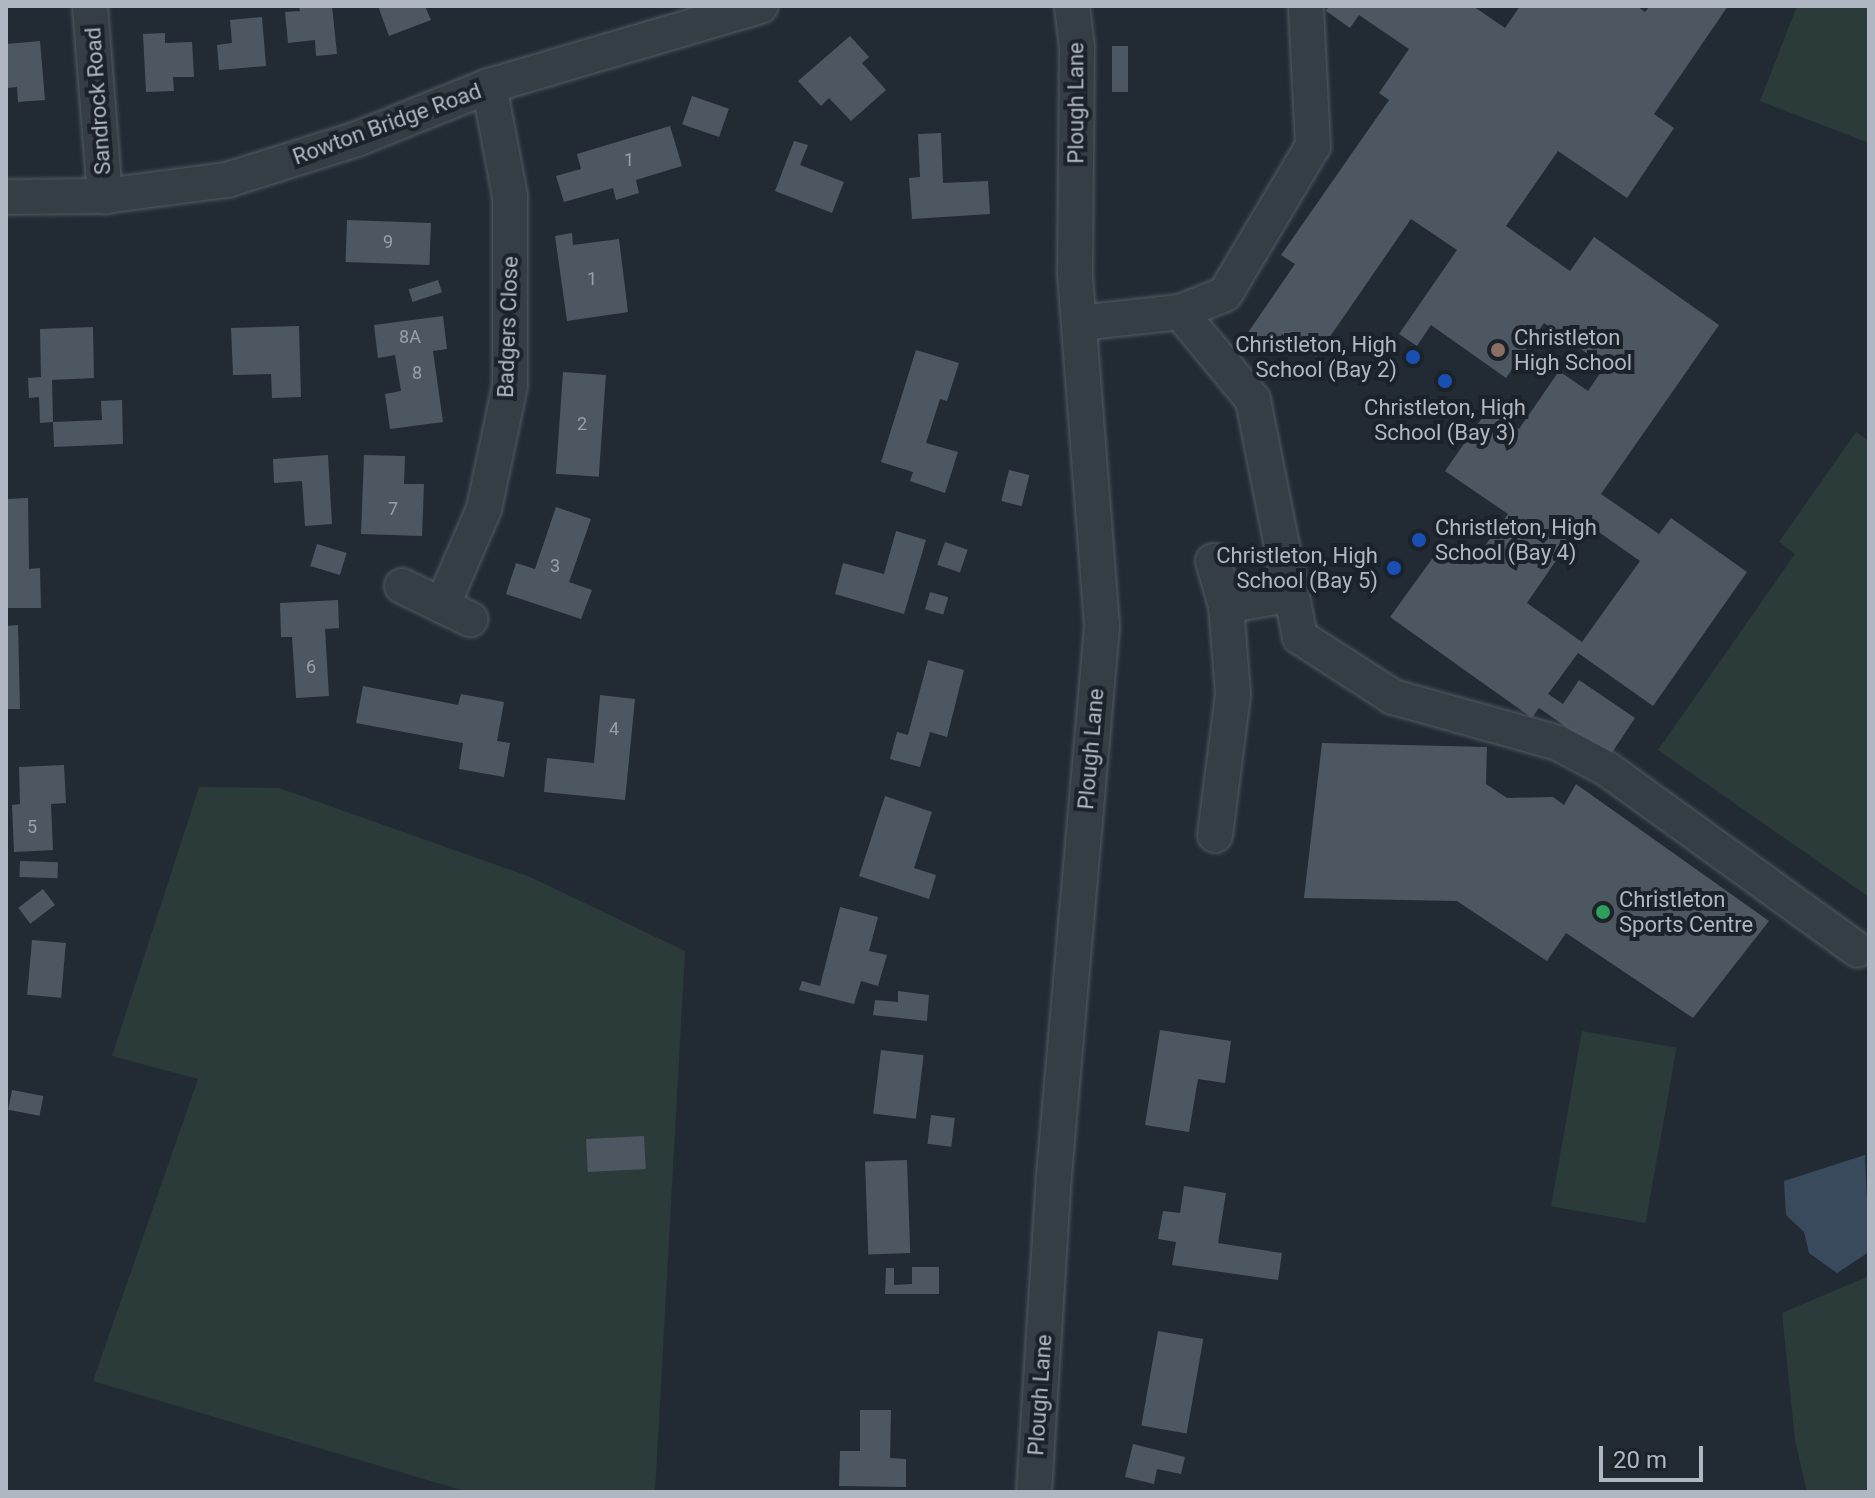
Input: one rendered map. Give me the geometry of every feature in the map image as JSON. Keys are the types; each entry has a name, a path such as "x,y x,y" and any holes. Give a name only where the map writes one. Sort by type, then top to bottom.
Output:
{"street":[{"name":"Sandrock Road","path":"90,6 105,196"},
{"name":"Rowton Bridge Road","path":"6,197 105,196 227,180 357,139 489,86 760,6"},
{"name":"Plough Lane","path":"1034,1492 1054,1175 1102,626 1079,323 1072,6"},
{"path":"1079,323 1180,312 1225,294 1313,146 1306,6"},
{"name":"Badgers Close","path":"402,586 456,612 484,509 510,386 510,196 489,86"},
{"path":"1180,312 1253,400 1300,637 1393,697 1558,743 1607,769 1858,950"},
{"path":"1213,561 1226,606 1233,694 1215,835"},
{"path":"1226,606 1292,594"}],"shaded area":[{"path":"1797,6 1869,6 1869,143 1760,101"},
{"path":"1856,432 1869,441 1869,897 1658,750 1795,554 1779,542"},
{"path":"199,787 279,788 528,876 685,951 655,1492 468,1492 93,1381 198,1079 112,1056"},
{"path":"1582,1031 1677,1048 1646,1223 1551,1206"},
{"path":"1869,1276 1869,1492 1807,1492 1795,1440 1782,1313"}],"water":[{"path":"1865,1155 1869,1252 1837,1273 1809,1253 1804,1232 1786,1215 1784,1181"}],"building":[{"path":"299,6 332,6 337,54 316,56 315,40 288,43 285,12 300,11"},
{"path":"378,6 425,6 431,20 389,36"},
{"path":"1329,6 1473,6 1505,28 1520,6 1637,6 1645,12 1650,6 1728,6 1654,114 1674,128 1627,198 1558,151 1506,226 1570,271 1594,237 1719,325 1601,494 1659,534 1671,518 1747,572 1653,706 1578,653 1548,694 1563,704 1579,680 1635,718 1609,757 1539,708 1532,718 1390,617 1442,545 1471,565 1508,514 1445,471 1489,408 1519,429 1559,371 1588,391 1605,366 1544,323 1506,378 1431,325 1417,346 1399,334 1457,250 1411,219 1316,357 1282,334 1271,351 1247,334 1295,264 1281,255 1389,100 1379,93 1409,49 1359,15 1350,28 1326,11","holes":["1583,521 1640,561 1582,642 1527,603"]},
{"path":"262,17 266,66 219,70 217,45 232,43 230,20"},
{"path":"165,33 165,43 192,42 194,77 173,77 174,91 146,92 143,34"},
{"path":"850,36 869,57 862,63 886,90 851,121 829,98 821,106 798,81"},
{"path":"40,41 45,100 18,102 17,87 6,88 6,44"},
{"path":"1112,46 1128,46 1128,92 1112,92"},
{"path":"692,96 729,109 719,137 682,124"},
{"path":"670,126 682,166 636,180 639,193 616,200 613,188 564,202 556,176 581,169 577,154"},
{"path":"941,133 943,183 988,181 990,214 912,219 909,178 920,177 918,134"},
{"path":"794,141 808,145 800,165 844,182 832,213 775,191"},
{"path":"347,220 431,223 429,265 346,262"},
{"path":"572,233 573,245 619,239 628,312 567,321 555,236"},
{"path":"438,280 442,292 413,302 409,290"},
{"path":"443,316 447,349 433,351 443,422 390,429 385,394 401,391 395,355 378,358 374,325"},
{"path":"299,326 301,397 272,398 271,374 233,375 231,328"},
{"path":"93,327 94,378 52,380 53,422 40,423 39,397 29,398 28,378 41,377 40,329"},
{"path":"916,350 959,363 947,401 940,399 926,443 958,452 945,493 910,481 913,472 881,462"},
{"path":"563,372 606,375 599,477 556,474"},
{"path":"122,400 123,444 54,447 53,422 102,420 101,401"},
{"path":"328,455 332,524 305,526 302,481 274,483 273,459"},
{"path":"364,455 405,456 404,484 424,484 422,536 361,534"},
{"path":"1009,470 1029,475 1022,506 1001,501"},
{"path":"28,498 29,569 40,568 41,608 6,608 6,499"},
{"path":"556,507 591,519 569,582 592,590 581,619 506,594 516,563 535,569"},
{"path":"896,531 926,540 904,614 835,594 843,563 884,574"},
{"path":"945,542 968,550 960,573 937,565"},
{"path":"317,544 347,553 340,575 310,566"},
{"path":"930,592 948,597 943,615 925,609"},
{"path":"338,600 339,628 325,629 329,696 296,698 292,637 281,637 280,603"},
{"path":"18,625 20,709 6,709 6,626"},
{"path":"928,660 964,670 947,737 930,732 920,767 890,759 897,732 908,735"},
{"path":"363,686 458,705 461,694 504,702 497,741 510,743 504,777 459,769 463,743 356,723"},
{"path":"600,695 635,699 625,800 544,792 547,758 594,763"},
{"path":"1322,743 1487,747 1486,784 1507,798 1553,797 1564,805 1576,784 1769,921 1693,1018 1566,933 1547,961 1457,901 1304,898"},
{"path":"64,765 66,803 51,804 53,850 14,852 12,805 20,804 19,767"},
{"path":"885,796 932,812 914,868 936,875 929,899 859,876"},
{"path":"20,861 58,862 57,878 19,877"},
{"path":"43,889 55,905 30,924 18,908"},
{"path":"840,907 878,917 869,951 887,955 878,986 861,981 854,1004 799,990 802,981 820,986"},
{"path":"32,940 66,943 61,998 27,995"},
{"path":"898,991 929,995 927,1021 873,1015 875,1000 898,1002"},
{"path":"1160,1030 1231,1041 1225,1083 1198,1079 1189,1132 1145,1125"},
{"path":"881,1050 924,1055 916,1119 873,1114"},
{"path":"12,1090 43,1096 40,1116 8,1110"},
{"path":"931,1115 955,1118 951,1147 927,1144"},
{"path":"644,1136 646,1169 588,1172 586,1139"},
{"path":"907,1160 910,1253 868,1254 865,1161"},
{"path":"1184,1186 1226,1193 1218,1243 1282,1253 1278,1280 1172,1265 1176,1242 1158,1239 1163,1211 1180,1213"},
{"path":"912,1267 939,1267 939,1294 885,1294 886,1268 894,1268 894,1285 912,1284"},
{"path":"1158,1331 1203,1339 1187,1434 1141,1426"},
{"path":"860,1410 891,1410 890,1458 906,1459 906,1487 839,1486 840,1451 860,1451"},
{"path":"1133,1444 1185,1457 1181,1474 1157,1469 1154,1484 1125,1477"}],"place":[{"name":"Christleton High School","path":"1498,350"},
{"name":"Christleton, High School (Bay 2)","path":"1413,357"},
{"name":"Christleton, High School (Bay 3)","path":"1445,381"},
{"name":"Christleton, High School (Bay 4)","path":"1419,540"},
{"name":"Christleton, High School (Bay 5)","path":"1394,568"},
{"name":"Christleton Sports Centre","path":"1603,912"}]}
